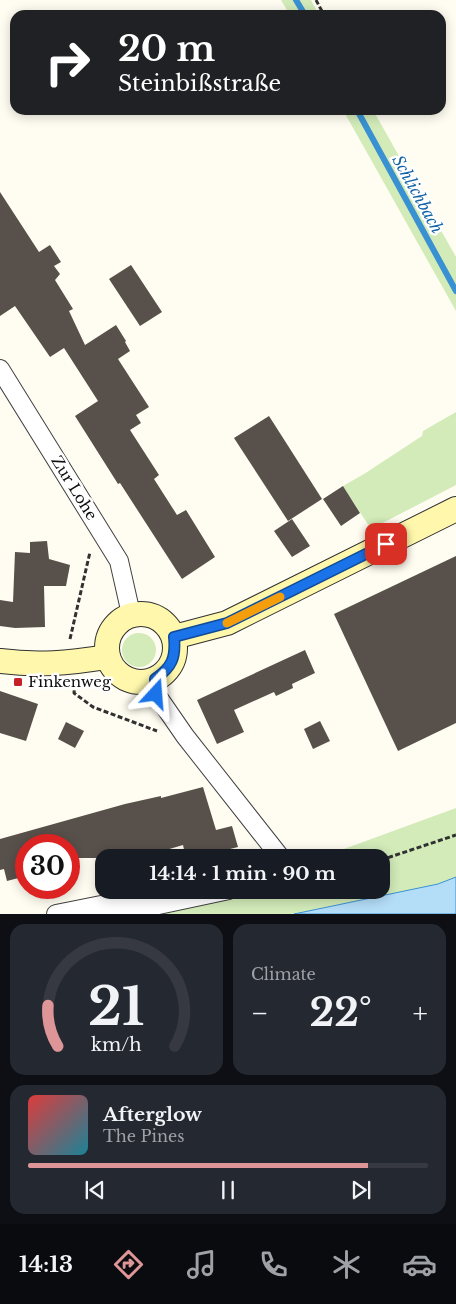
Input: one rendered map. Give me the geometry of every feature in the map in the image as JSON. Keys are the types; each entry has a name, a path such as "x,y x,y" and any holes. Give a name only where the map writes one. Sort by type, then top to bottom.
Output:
{"street":[{"name":"Zur Lohe","path":"0,369 120,561 131,614"},
{"path":"174,637 227,623 456,509"},
{"path":"144,613 157,617 167,626 174,637 175,650 172,662 165,672 155,679 141,682 126,680 114,670 107,657 106,644 110,631 119,621 131,614 144,613"},
{"path":"0,661 23,664 70,663 107,657"},
{"path":"155,679 156,694 273,849"},
{"path":"56,914 101,905 149,907 187,899"}],"path":[{"path":"97,524 70,663 74,692 93,707 157,732 175,721"},
{"path":"390,857 456,835"}],"green space":[{"path":"281,0 311,0 316,10 287,10"},
{"path":"346,115 376,115 456,257 456,311"},
{"path":"456,412 456,485 371,529 343,486 422,436 423,431"},
{"path":"139,633 146,634 151,638 155,643 155,657 151,662 146,666 139,667 132,666 127,662 123,657 122,650 123,643 127,638 132,634"},
{"path":"456,808 456,877 438,884 390,894 390,849 344,849"},
{"path":"225,899 366,899 293,914 132,914 197,906"}],"water":[{"path":"456,877 456,914 294,914 366,899 390,899 390,894 438,884"}],"building":[{"path":"0,192 39,252 50,245 61,262 54,266 60,274 55,280 73,309 69,311 85,345 116,325 126,341 130,351 118,359 149,407 136,415 141,423 130,430 159,475 154,479 177,515 186,510 215,557 182,579 75,416 98,401 64,348 50,357 15,306 0,316"},
{"path":"131,265 162,312 140,326 109,279"},
{"path":"269,416 322,499 288,521 234,438"},
{"path":"343,486 360,513 341,526 323,499"},
{"path":"292,519 310,546 292,557 274,531"},
{"path":"47,541 49,559 70,565 66,586 44,586 45,627 15,628 0,626 0,600 13,602 15,552 30,553 30,542"},
{"path":"456,556 456,723 398,751 334,614"},
{"path":"305,650 315,673 292,684 293,688 276,696 274,692 234,710 244,732 217,744 197,700"},
{"path":"0,691 38,704 26,741 0,733"},
{"path":"320,721 330,741 313,749 304,729"},
{"path":"66,722 84,731 75,748 58,739"},
{"path":"203,787 216,830 232,826 238,847 230,849 184,849 183,845 169,849 95,849 95,858 80,858 80,834 18,834 125,804 161,796 161,798"},
{"path":"15,835 15,879 7,881 4,869 0,870 0,839"}],"waterway":[{"name":"Schlichbach","path":"296,0 302,10"},
{"name":"Schlichbach","path":"360,115 456,291"}],"slow traffic":[{"path":"227,623 280,597"}],"place":[{"name":"Finkenweg","path":"18,682"}],"route":[{"path":"156,694 155,679 165,672 172,662 175,650 174,637 227,623 386,544"}]}
